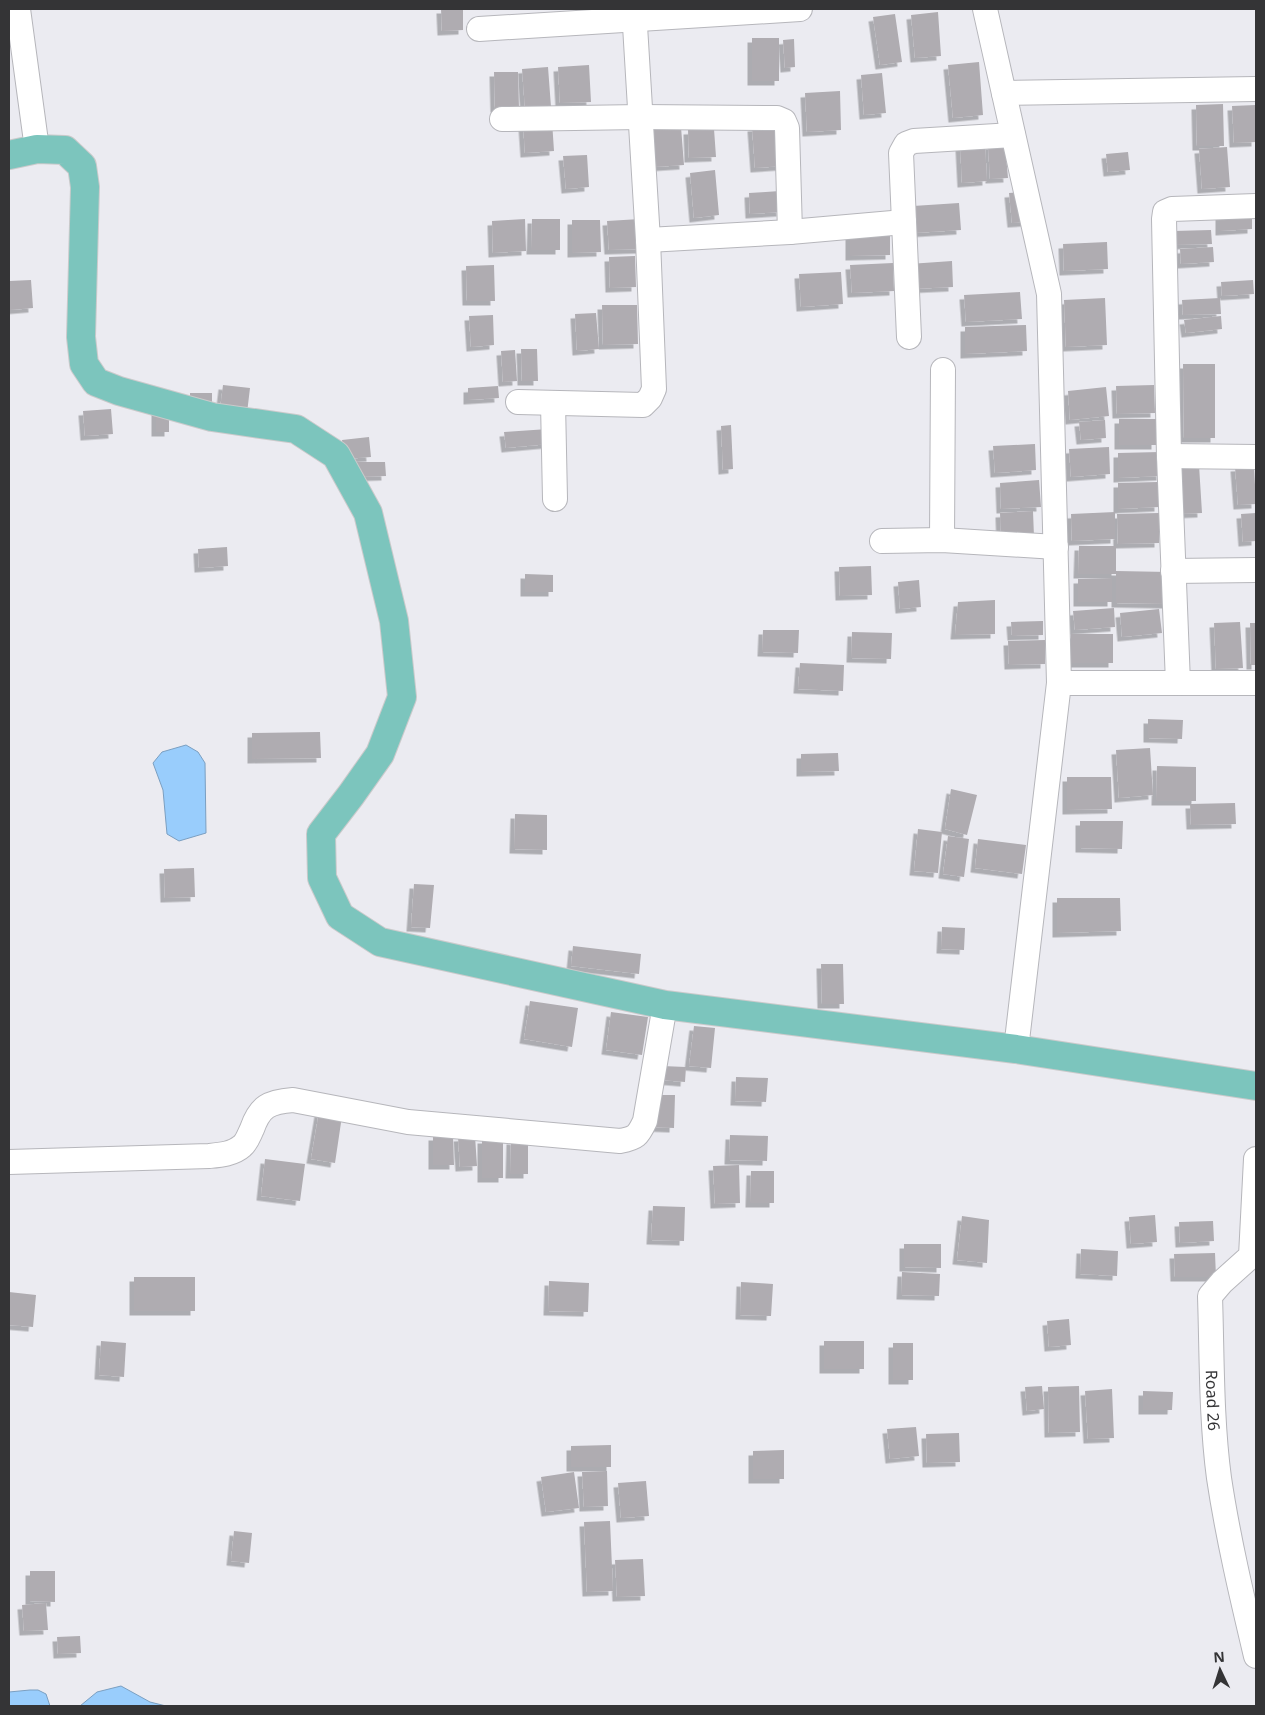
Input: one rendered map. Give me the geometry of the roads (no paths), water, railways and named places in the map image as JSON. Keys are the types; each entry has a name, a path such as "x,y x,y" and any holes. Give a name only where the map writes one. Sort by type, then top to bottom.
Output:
{"main road":[{"path":"9,155 38,149 65,150 82,166 85,186 81,337 84,364 96,382 119,391 212,417 296,430 336,455 368,513 394,621 402,697 380,754 321,834 322,878 340,916 380,942 665,1005 1016,1049 1256,1086"}],"street":[{"path":"18,9 38,149"},
{"path":"478,29 635,14 800,9"},
{"path":"985,9 1049,294 1059,683 1016,1049"},
{"path":"518,402 643,405 650,398 654,389 648,240 635,14"},
{"path":"1004,93 1256,89"},
{"path":"502,119 778,118 784,121 787,128 790,232"},
{"path":"909,337 901,153 906,144 914,141 1013,135"},
{"path":"1178,683 1169,456 1164,273 1165,212 1172,209 1256,206"},
{"path":"648,240 790,232 904,222"},
{"path":"942,540 943,370"},
{"path":"553,403 555,499"},
{"path":"1169,456 1256,457"},
{"path":"882,541 942,540 1056,547"},
{"path":"1173,571 1256,570"},
{"path":"1059,683 1256,684"},
{"path":"9,1162 227,1154 242,1146 248,1138 255,1118 265,1106 278,1101 293,1100 408,1122 620,1141 633,1138 640,1132 645,1122 665,1005"},
{"name":"Road 26","path":"1256,1159 1251,1256 1222,1282 1210,1296 1213,1400 1219,1477 1236,1568 1256,1656"}],"water":[{"path":"186,745 198,752 205,763 206,833 179,841 167,834 163,790 153,763 162,752"},
{"path":"121,1686 150,1702 166,1706 80,1706 97,1692"},
{"path":"38,1690 46,1694 50,1706 9,1706 9,1692"}]}
